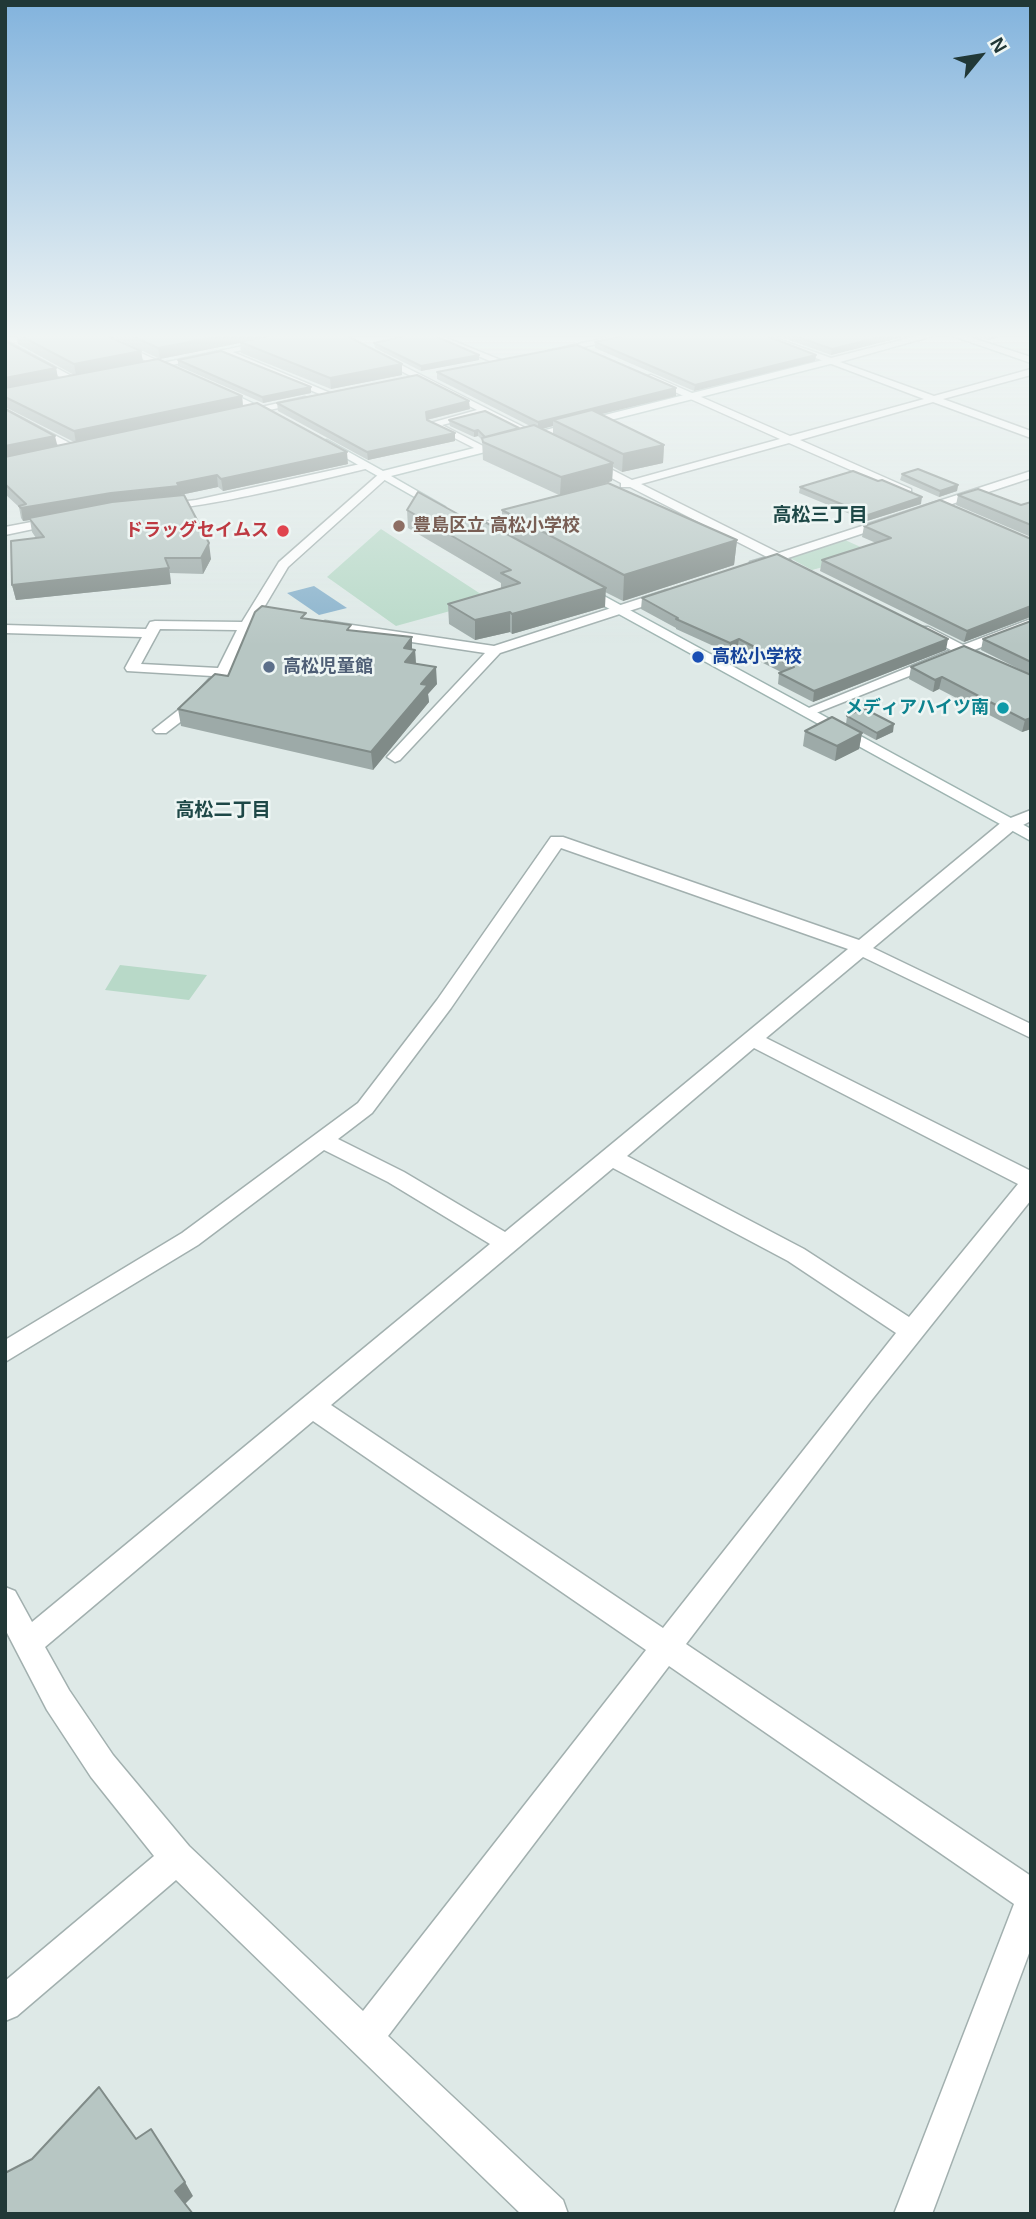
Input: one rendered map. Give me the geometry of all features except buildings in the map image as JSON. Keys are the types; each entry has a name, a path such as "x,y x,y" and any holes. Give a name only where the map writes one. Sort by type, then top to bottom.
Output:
{"street":[{"path":"54,439 77,451"},
{"path":"316,439 470,525 540,509"},
{"path":"462,439 484,449"},
{"path":"161,730 191,707 223,672 256,619 282,565 382,476 526,439"},
{"path":"542,439 560,447"},
{"path":"619,487 790,439 944,507"},
{"path":"64,454 89,448"},
{"path":"572,453 800,568"},
{"path":"151,508 196,503 365,466"},
{"path":"739,570 944,507 1031,474"},
{"path":"5,531 72,518"},
{"path":"576,584 1031,836"},
{"path":"307,622 495,650 678,590"},
{"path":"223,672 132,668 155,625 256,619"},
{"path":"806,712 1031,623"},
{"path":"915,626 1031,684"},
{"path":"5,629 151,634"},
{"path":"396,757 495,650"},
{"path":"27,1643 1009,825 1031,815"},
{"path":"5,1352 190,1239 365,1108 444,1004 557,841 862,948 1031,1032"},
{"path":"365,2037 668,1646 812,1454 1031,1182 752,1040"},
{"path":"323,1140 396,1177 506,1243"},
{"path":"611,1157 796,1255 910,1330"},
{"path":"312,1406 668,1646 1031,1896"},
{"path":"5,1600 58,1700 88,1744 177,1858 549,2214"},
{"path":"5,2004 177,1858"},
{"path":"913,2214 1031,1902"}],"green space":[{"path":"381,529 490,600 396,626 327,577"},
{"path":"845,540 874,553 812,570 788,557"},
{"path":"120,965 207,975 189,1000 105,990"}],"water":[{"path":"314,586 347,608 319,615 287,593"}],"place":[{"name":"豊島区立 高松小学校","path":"399,526"},
{"name":"ドラッグセイムス","path":"283,531"},
{"name":"高松小学校","path":"698,657"},
{"name":"高松児童館","path":"269,667"},
{"name":"メディアハイツ南","path":"1003,708"}],"district":[{"name":"高松三丁目","path":"820,516"},
{"name":"高松二丁目","path":"223,811"}]}
